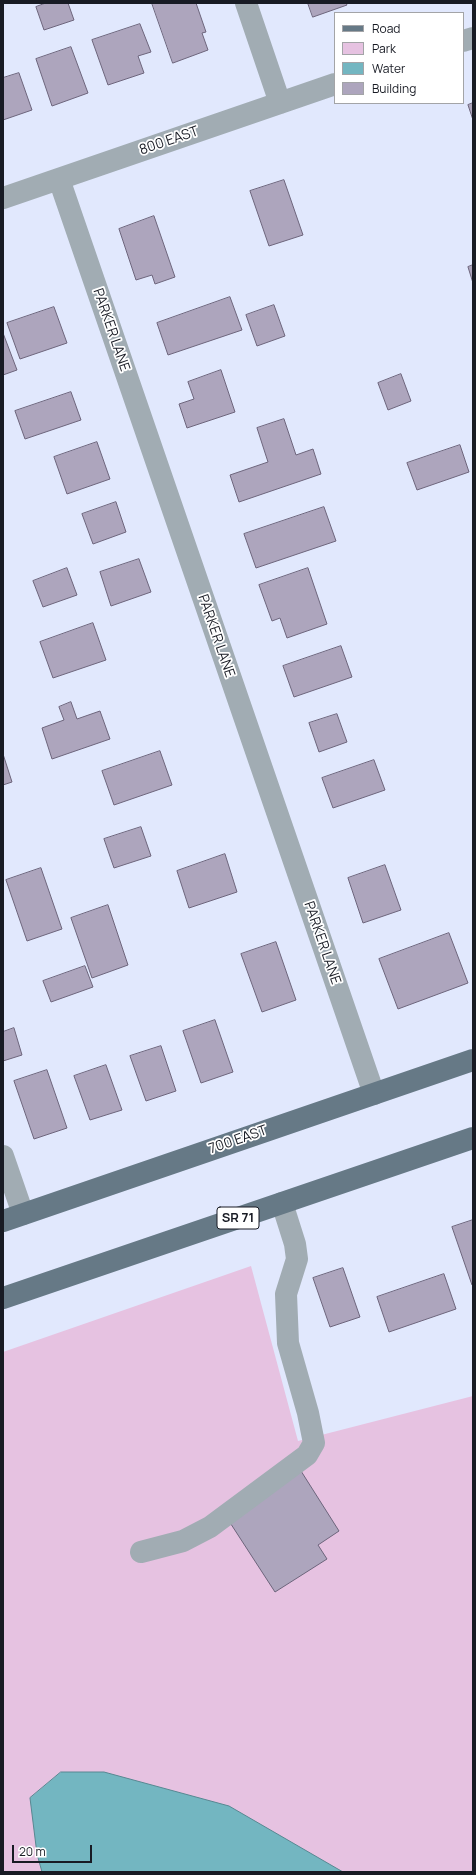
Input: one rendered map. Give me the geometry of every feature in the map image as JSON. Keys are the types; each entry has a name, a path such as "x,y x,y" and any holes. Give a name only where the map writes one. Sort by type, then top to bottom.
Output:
{"main road":[{"name":"700 EAST","path":"13,1217 473,1060"},
{"name":"SR 71","path":"3,1298 473,1138"}],"street":[{"path":"246,3 280,103"},
{"name":"800 EAST","path":"3,198 334,84"},
{"name":"PARKER LANE","path":"58,179 374,1094"},
{"path":"3,1156 13,1217"},
{"path":"141,1552 183,1541 210,1527 307,1455 314,1443 308,1413 288,1343 286,1294 297,1259 295,1244 282,1203"}],"green space":[{"path":"251,1266 298,1441 473,1396 473,1872 3,1872 3,1352"}],"water":[{"path":"61,1772 104,1772 229,1806 343,1872 42,1872 37,1854 30,1798"}],"building":[{"path":"46,3 68,3 74,20 44,30 36,7"},
{"path":"152,3 196,3 206,32 202,33 208,50 173,63"},
{"path":"308,3 346,3 347,5 313,17"},
{"path":"140,24 151,52 138,56 144,73 108,85 92,40"},
{"path":"71,47 88,93 52,106 36,59"},
{"path":"19,73 32,110 3,120 3,78"},
{"path":"473,103 473,120 468,105"},
{"path":"284,180 303,235 269,246 250,191"},
{"path":"154,216 175,277 155,284 152,275 136,280 119,229"},
{"path":"473,265 473,283 468,267"},
{"path":"230,297 242,330 168,355 157,323"},
{"path":"274,305 285,336 257,346 246,315"},
{"path":"54,307 67,343 20,359 7,323"},
{"path":"3,333 17,370 3,375"},
{"path":"221,370 235,412 187,428 179,404 194,399 188,382"},
{"path":"401,374 411,401 388,410 378,383"},
{"path":"71,392 81,420 25,439 15,411"},
{"path":"284,419 296,455 313,449 321,474 239,502 230,475 268,462 257,428"},
{"path":"97,442 110,479 67,494 54,457"},
{"path":"460,445 469,472 417,490 407,463"},
{"path":"116,502 126,532 93,544 82,514"},
{"path":"324,507 336,541 256,568 244,534"},
{"path":"139,559 151,592 111,606 100,572"},
{"path":"67,568 77,595 43,607 33,581"},
{"path":"308,568 327,624 287,638 280,618 272,621 259,585"},
{"path":"93,623 106,660 53,678 40,642"},
{"path":"341,646 352,677 294,697 283,666"},
{"path":"71,702 77,719 100,711 110,739 52,759 42,728 64,720 59,707"},
{"path":"337,714 347,742 319,752 309,723"},
{"path":"160,751 172,785 114,805 102,771"},
{"path":"3,754 12,782 3,785"},
{"path":"374,760 385,790 333,808 322,778"},
{"path":"141,827 151,856 114,868 104,839"},
{"path":"225,854 237,892 189,908 177,871"},
{"path":"385,865 401,910 363,923 348,878"},
{"path":"41,868 62,929 27,941 6,880"},
{"path":"108,905 128,965 92,978 71,918"},
{"path":"449,933 468,983 398,1009 379,959"},
{"path":"276,942 296,1000 262,1012 241,954"},
{"path":"85,966 93,987 51,1002 43,981"},
{"path":"215,1020 233,1072 201,1083 183,1031"},
{"path":"14,1028 22,1055 3,1061 3,1032"},
{"path":"161,1046 176,1091 146,1101 130,1056"},
{"path":"106,1065 122,1110 90,1120 74,1076"},
{"path":"47,1070 67,1128 34,1139 14,1081"},
{"path":"473,1220 473,1285 472,1285 452,1227"},
{"path":"343,1268 360,1317 330,1327 313,1278"},
{"path":"444,1274 456,1309 389,1332 377,1297"},
{"path":"301,1471 339,1531 318,1545 327,1559 275,1592 227,1518"}]}
